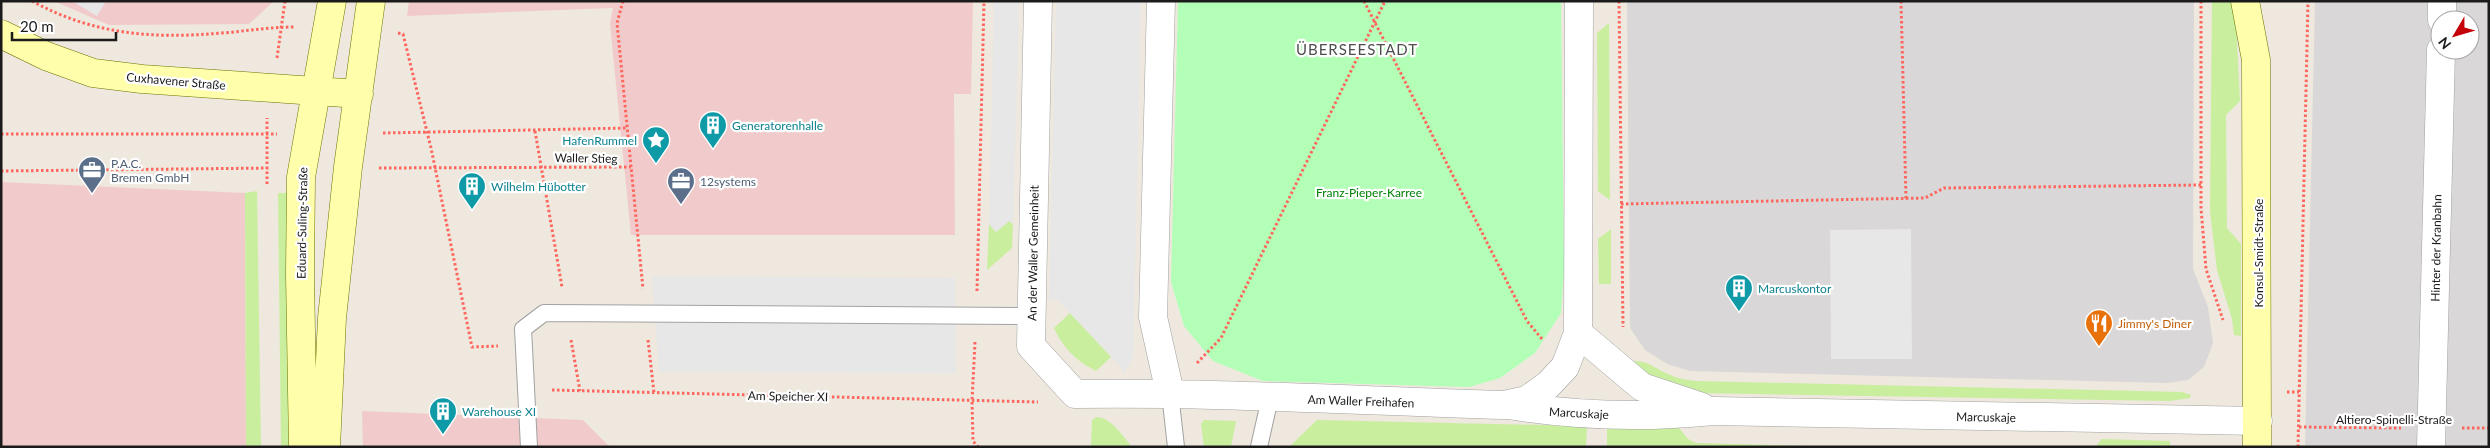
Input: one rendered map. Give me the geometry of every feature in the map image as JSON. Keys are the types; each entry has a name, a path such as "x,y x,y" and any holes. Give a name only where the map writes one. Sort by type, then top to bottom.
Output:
{"street":[{"name":"Eduard-Suling-Straße","path":"303,447 300,275 301,177 332,1"},
{"path":"326,447 332,318 348,167 371,1"},
{"name":"An der Waller Gemeinheit","path":"1038,1 1031,346 1075,394"},
{"path":"1075,394 1170,393 1153,317 1161,1"},
{"name":"Am Waller Freihafen","path":"1170,393 1504,405 1527,400 1548,385 1565,367 1578,334 1579,1"},
{"name":"Konsul-Smidt-Straße","path":"2246,1 2256,60 2258,434"},
{"name":"Konsul-Smidt-Straße","path":"2256,60 2266,1"},
{"name":"Cuxhavener Straße","path":"1,34 46,56 93,73 359,94"},
{"name":"Hinter der Kranbahn","path":"2431,437 2441,60"},
{"name":"Marcuskaje","path":"1578,334 1642,388 1713,410"},
{"name":"Marcuskaje","path":"1504,405 1563,414 1666,416 1713,410 2258,434"}],"lane":[{"path":"529,447 523,329 544,313 1032,316"},
{"path":"1170,393 1176,447"},
{"path":"1259,447 1270,398"}],"path":[{"path":"32,1 96,27 140,36 222,33 281,27"},
{"path":"623,1 617,23 654,393"},
{"path":"978,447 973,441 972,401 984,1"},
{"path":"1364,1 1527,321 1565,367"},
{"path":"1170,393 1221,338 1386,1"},
{"path":"1618,368 1623,354 1619,1"},
{"path":"1901,1 1906,199"},
{"path":"2202,1 2201,185 2206,269 2224,322"},
{"path":"2298,447 2308,1"},
{"path":"403,34 431,148 472,347 499,346 499,354"},
{"name":"Am Speicher XI","path":"535,131 580,391 1034,402 1075,394"},
{"name":"Waller Stieg","path":"541,166 631,167"},
{"path":"1621,204 1906,199 1925,198 1944,188 2201,185"},
{"name":"Altiero-Spinelli-Straße","path":"2299,427 2431,437 2489,428"}],"shaded area":[{"path":"54,1 274,1 249,24 109,25"},
{"path":"72,1 106,1 97,16"},
{"path":"409,1 973,1 971,94 954,94 955,235 631,235 610,24 613,8 407,16"},
{"path":"994,1 1019,1 1013,224 1009,221 996,232 989,224"},
{"path":"1056,1 1141,1 1133,357 1124,374 1123,369 1057,299 1049,301"},
{"path":"1627,1 2194,1 2193,269 2208,307 2213,343 2204,367 2188,380 2167,383 1690,371 1667,364 1645,350 1630,328"},
{"path":"2315,1 2489,1 2489,447 2305,447"},
{"path":"1,182 245,193 246,447 1,447"},
{"path":"1911,229 1912,359 1831,359 1830,230"},
{"path":"652,276 955,278 956,373 659,372"},
{"path":"362,411 583,420 610,447 363,447"}],"green space":[{"name":"Franz-Pieper-Karree","path":"1178,1 1561,1 1564,269 1561,313 1535,353 1500,378 1469,387 1263,381 1213,361 1184,326 1171,282"},
{"path":"2212,1 2235,1 2240,101 2226,115 2227,228 2241,244 2241,336 2234,335 2232,319 2217,270 2210,211"},
{"path":"1609,23 1610,200 1598,191 1597,33"},
{"path":"257,191 261,447 246,447 245,193"},
{"path":"278,193 289,193 292,447 281,447"},
{"path":"1009,221 1013,224 1012,248 987,270 989,224 996,232"},
{"path":"1611,229 1611,284 1599,284 1598,239"},
{"path":"1070,313 1111,357 1096,371 1082,363 1071,353 1054,328"},
{"path":"1633,361 1646,363 1677,377 1696,381 2182,392 2191,395 2190,398 2170,401 1696,393 1663,384 1632,364"},
{"path":"1096,417 1107,420 1112,424 1132,447 1091,446 1092,420"},
{"path":"1204,420 1236,421 1231,447 1204,447 1201,424"},
{"path":"1317,420 1587,426 1586,447 1289,447"},
{"path":"1607,426 1679,428 1688,439 1696,443 1845,447 1607,447"},
{"path":"2102,439 2170,441 2170,446 2095,447"}],"place":[{"name":"Generatorenhalle","path":"713,149"},
{"name":"HafenRummel","path":"656,164"},
{"name":"P.A.C. Bremen GmbH","path":"92,194"},
{"name":"12systems","path":"681,205"},
{"name":"Wilhelm Hübotter","path":"472,210"},
{"name":"Marcuskontor","path":"1739,312"},
{"name":"Jimmy's Diner","path":"2099,347"},
{"name":"Warehouse XI","path":"443,435"}],"district":[{"name":"ÜBERSEESTADT","path":"1357,49"}]}
